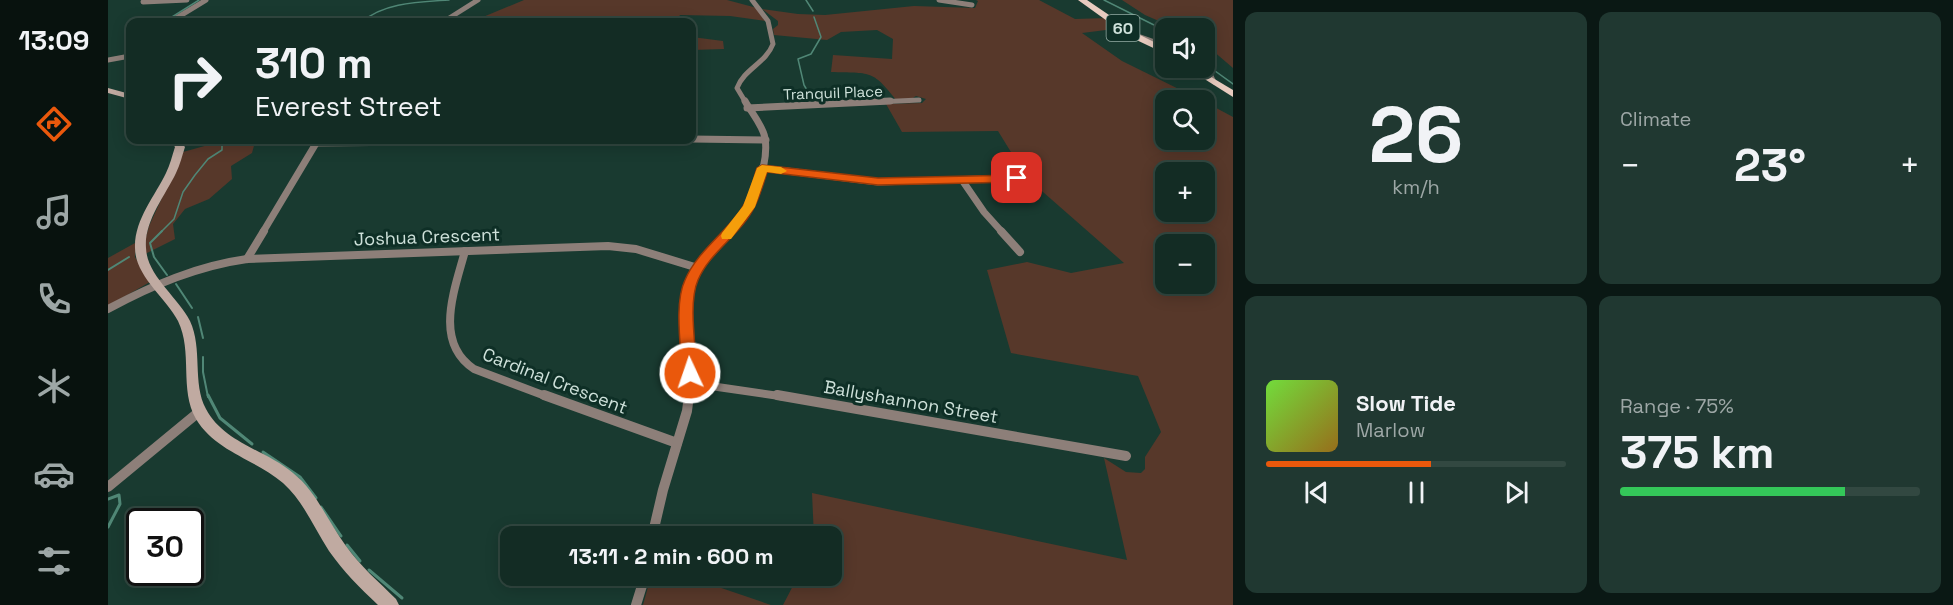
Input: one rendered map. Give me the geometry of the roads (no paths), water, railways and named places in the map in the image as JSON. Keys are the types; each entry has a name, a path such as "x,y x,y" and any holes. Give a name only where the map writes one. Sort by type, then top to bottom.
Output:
{"main road":[{"name":"60","path":"1082,0 1131,34 1155,46"},
{"path":"1207,78 1233,94"}],"street":[{"path":"143,2 187,0"},
{"path":"177,18 206,0"},
{"path":"449,18 478,0"},
{"path":"655,526 687,411 690,383 687,295 698,268 743,216 756,192 762,168 766,140 737,91 738,81 768,56 773,44 768,21 752,0"},
{"path":"939,0 972,5"},
{"path":"1131,34 1155,42"},
{"path":"108,60 126,57"},
{"path":"1212,78 1214,82"},
{"path":"108,90 126,94"},
{"name":"Tranquil Place","path":"747,108 919,100"},
{"path":"696,139 766,140"},
{"path":"178,144 180,147 172,172 156,199 140,240 142,260 181,316 190,336 200,411 211,428 227,442 276,470 295,485 345,558 390,605"},
{"path":"247,259 315,144"},
{"path":"762,168 878,182 1017,178"},
{"path":"962,180 984,212 1020,252"},
{"name":"Joshua Crescent","path":"108,309 159,283 213,264 247,259 618,246 698,268"},
{"name":"Cardinal Crescent","path":"465,251 450,316 451,340 458,356 465,363 474,369 521,387 678,443"},
{"name":"Ballyshannon Street","path":"690,383 763,393 1126,456"},
{"path":"108,487 200,411"},
{"path":"636,605 642,586"}],"waterway":[{"path":"170,18 199,0"},
{"path":"367,18 392,7 449,0"},
{"path":"806,0 813,11"},
{"path":"1104,0 1155,26"},
{"path":"811,97 804,85 798,59 811,54 821,37 814,17"},
{"path":"1215,71 1233,84"},
{"path":"167,275 154,257 150,243 174,219 183,192 208,159 222,150 222,144"},
{"path":"108,270 129,257"},
{"path":"176,284 192,308"},
{"path":"198,317 203,338"},
{"path":"203,357 203,372 208,397"},
{"path":"208,395 220,418 252,444"},
{"path":"263,452 300,477 316,498"},
{"path":"108,499 119,495 120,504 108,527"},
{"path":"321,507 341,536"},
{"path":"347,545 360,561"},
{"path":"369,570 402,598"}]}
